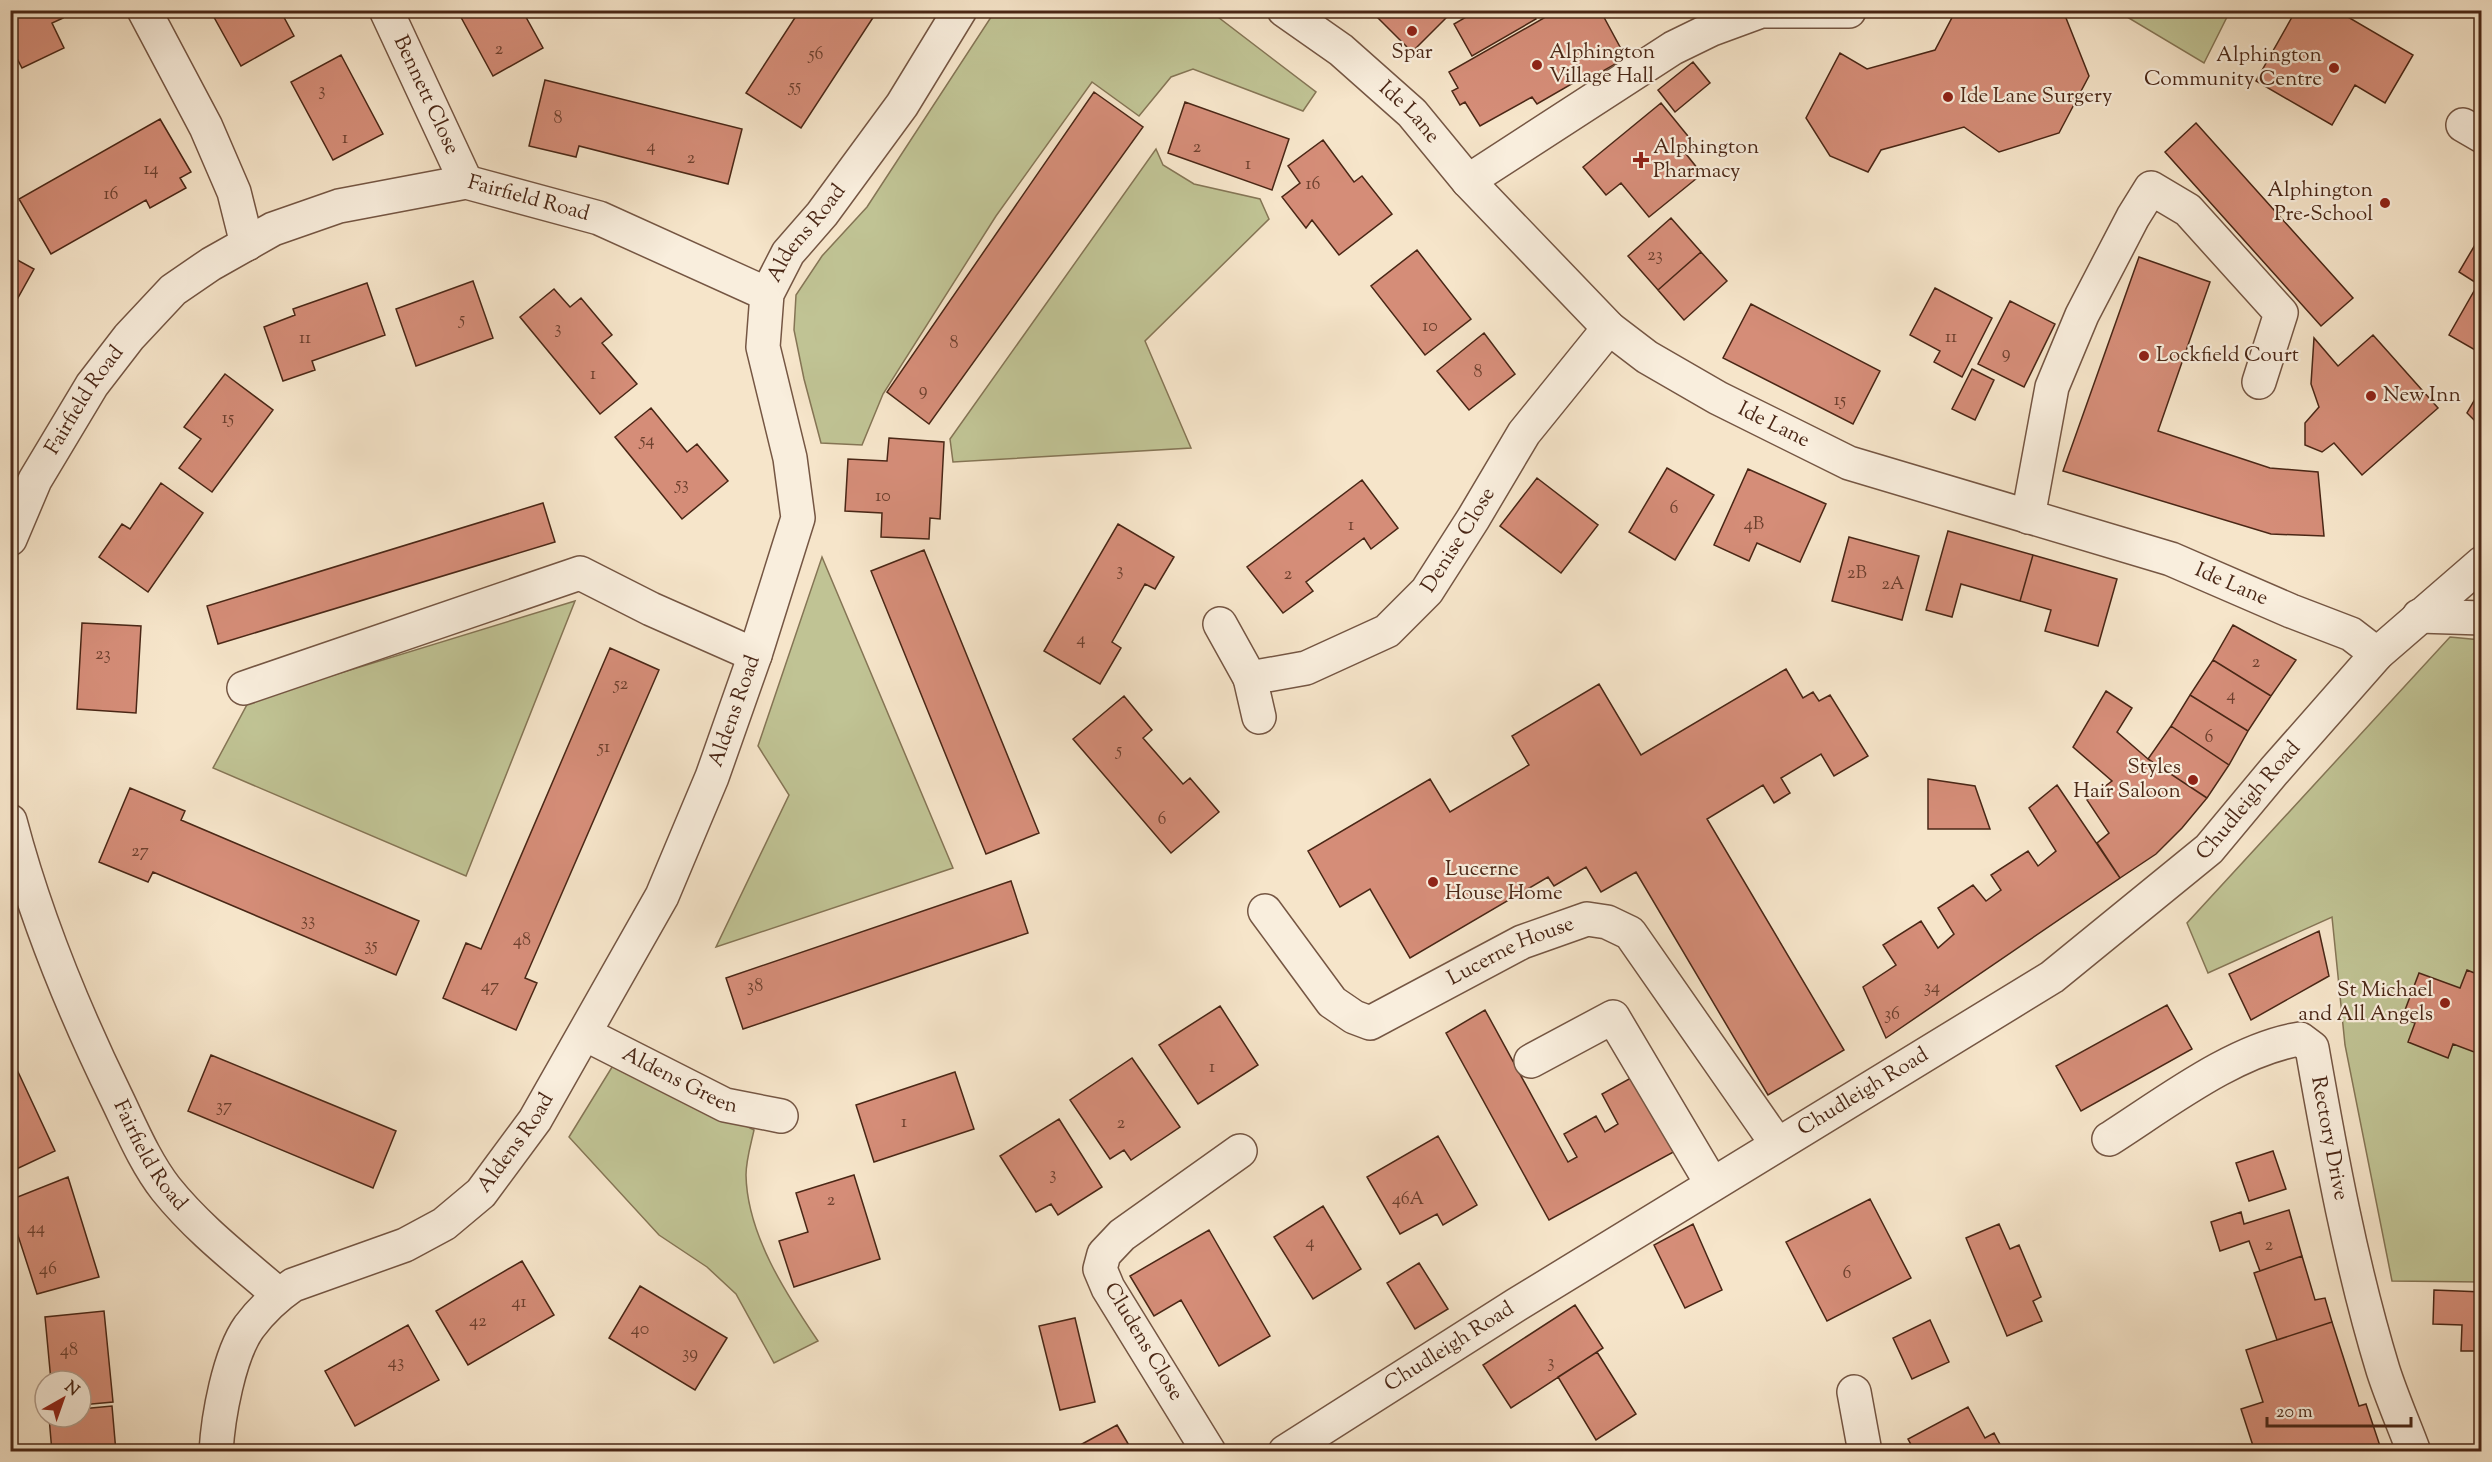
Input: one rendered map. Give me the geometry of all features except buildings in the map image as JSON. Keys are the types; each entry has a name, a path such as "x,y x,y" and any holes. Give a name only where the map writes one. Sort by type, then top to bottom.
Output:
{"street":[{"path":"144,10 206,127 234,192 247,244"},
{"name":"Bennett Close","path":"386,10 466,182"},
{"name":"Aldens Road","path":"279,1295 321,1273 405,1245 444,1224 481,1193 536,1120 662,896 712,777 755,655 798,518 790,458 763,347 767,294 788,253 822,214 902,105 960,10"},
{"name":"Ide Lane","path":"1284,10 1341,50 1412,114 1468,181 1609,328 1647,357 1718,398 1849,463 2186,565 2291,611 2351,634 2378,654"},
{"path":"1468,181 1673,48 1712,29 1761,10 1849,11"},
{"name":"Fairfield Road","path":"10,539 35,480 58,438 92,385 129,337 173,290 211,264 273,229 339,206 466,182 599,218 767,294"},
{"path":"2028,517 2052,387 2082,315 2133,217 2151,188 2188,210 2281,313 2259,382"},
{"name":"Denise Close","path":"1250,678 1306,668 1387,631 1427,591 1524,433 1609,328"},
{"name":"Chudleigh Road","path":"1285,1452 1712,1184 2052,978 2209,849 2274,771 2378,654 2481,563"},
{"path":"244,688 580,573 651,609 755,655"},
{"path":"2419,616 2481,618"},
{"path":"1220,624 1250,678 1259,717"},
{"name":"Fairfield Road","path":"10,821 27,877 64,980 135,1137 165,1187 196,1224 279,1295"},
{"name":"Lucerne House","path":"1265,911 1332,1002 1354,1017 1370,1023 1522,942 1587,919 1607,922 1630,933 1777,1144"},
{"path":"1531,1061 1613,1017 1712,1184"},
{"name":"Aldens Green","path":"585,1034 726,1105 781,1116"},
{"name":"Rectory Drive","path":"2109,1139 2216,1071 2277,1042 2300,1039 2312,1048 2341,1206 2383,1371 2414,1452"},
{"name":"Cludens Close","path":"1209,1452 1108,1288 1100,1269 1104,1254 1122,1235 1240,1151"},
{"path":"216,1452 217,1433 232,1362 249,1327 279,1295"},
{"path":"1854,1392 1865,1452"}],"green space":[{"path":"995,11 1210,11 1316,92 1303,111 1193,69 1171,77 1139,116 1092,82 996,216 883,394 862,445 821,443 794,330 796,295 822,256 867,207"},
{"path":"2117,11 2230,11 2204,63"},
{"path":"1156,149 1163,165 1194,184 1260,199 1269,219 1145,341 1191,448 953,462 950,439"},
{"path":"822,557 953,868 716,947 789,795 758,746"},
{"path":"575,601 466,876 213,768 249,701"},
{"path":"2450,637 2481,640 2481,1282 2392,1281 2345,1045 2332,917 2208,973 2187,923"},
{"path":"617,1059 754,1130 746,1175 753,1219 781,1283 818,1341 774,1363 736,1294 707,1267 659,1235 569,1137"}],"place":[{"name":"Spar","path":"1412,31"},
{"name":"Alphington Village Hall","path":"1537,65"},
{"name":"Alphington Community Centre","path":"2334,68"},
{"name":"Ide Lane Surgery","path":"1948,97"},
{"name":"Alphington Pharmacy","path":"1641,160"},
{"name":"Alphington Pre-School","path":"2385,203"},
{"name":"Lockfield Court","path":"2144,356"},
{"name":"New Inn","path":"2371,396"},
{"name":"Styles Hair Saloon","path":"2193,780"},
{"name":"Lucerne House Home","path":"1433,882"},
{"name":"St Michael and All Angels","path":"2445,1003"}]}
